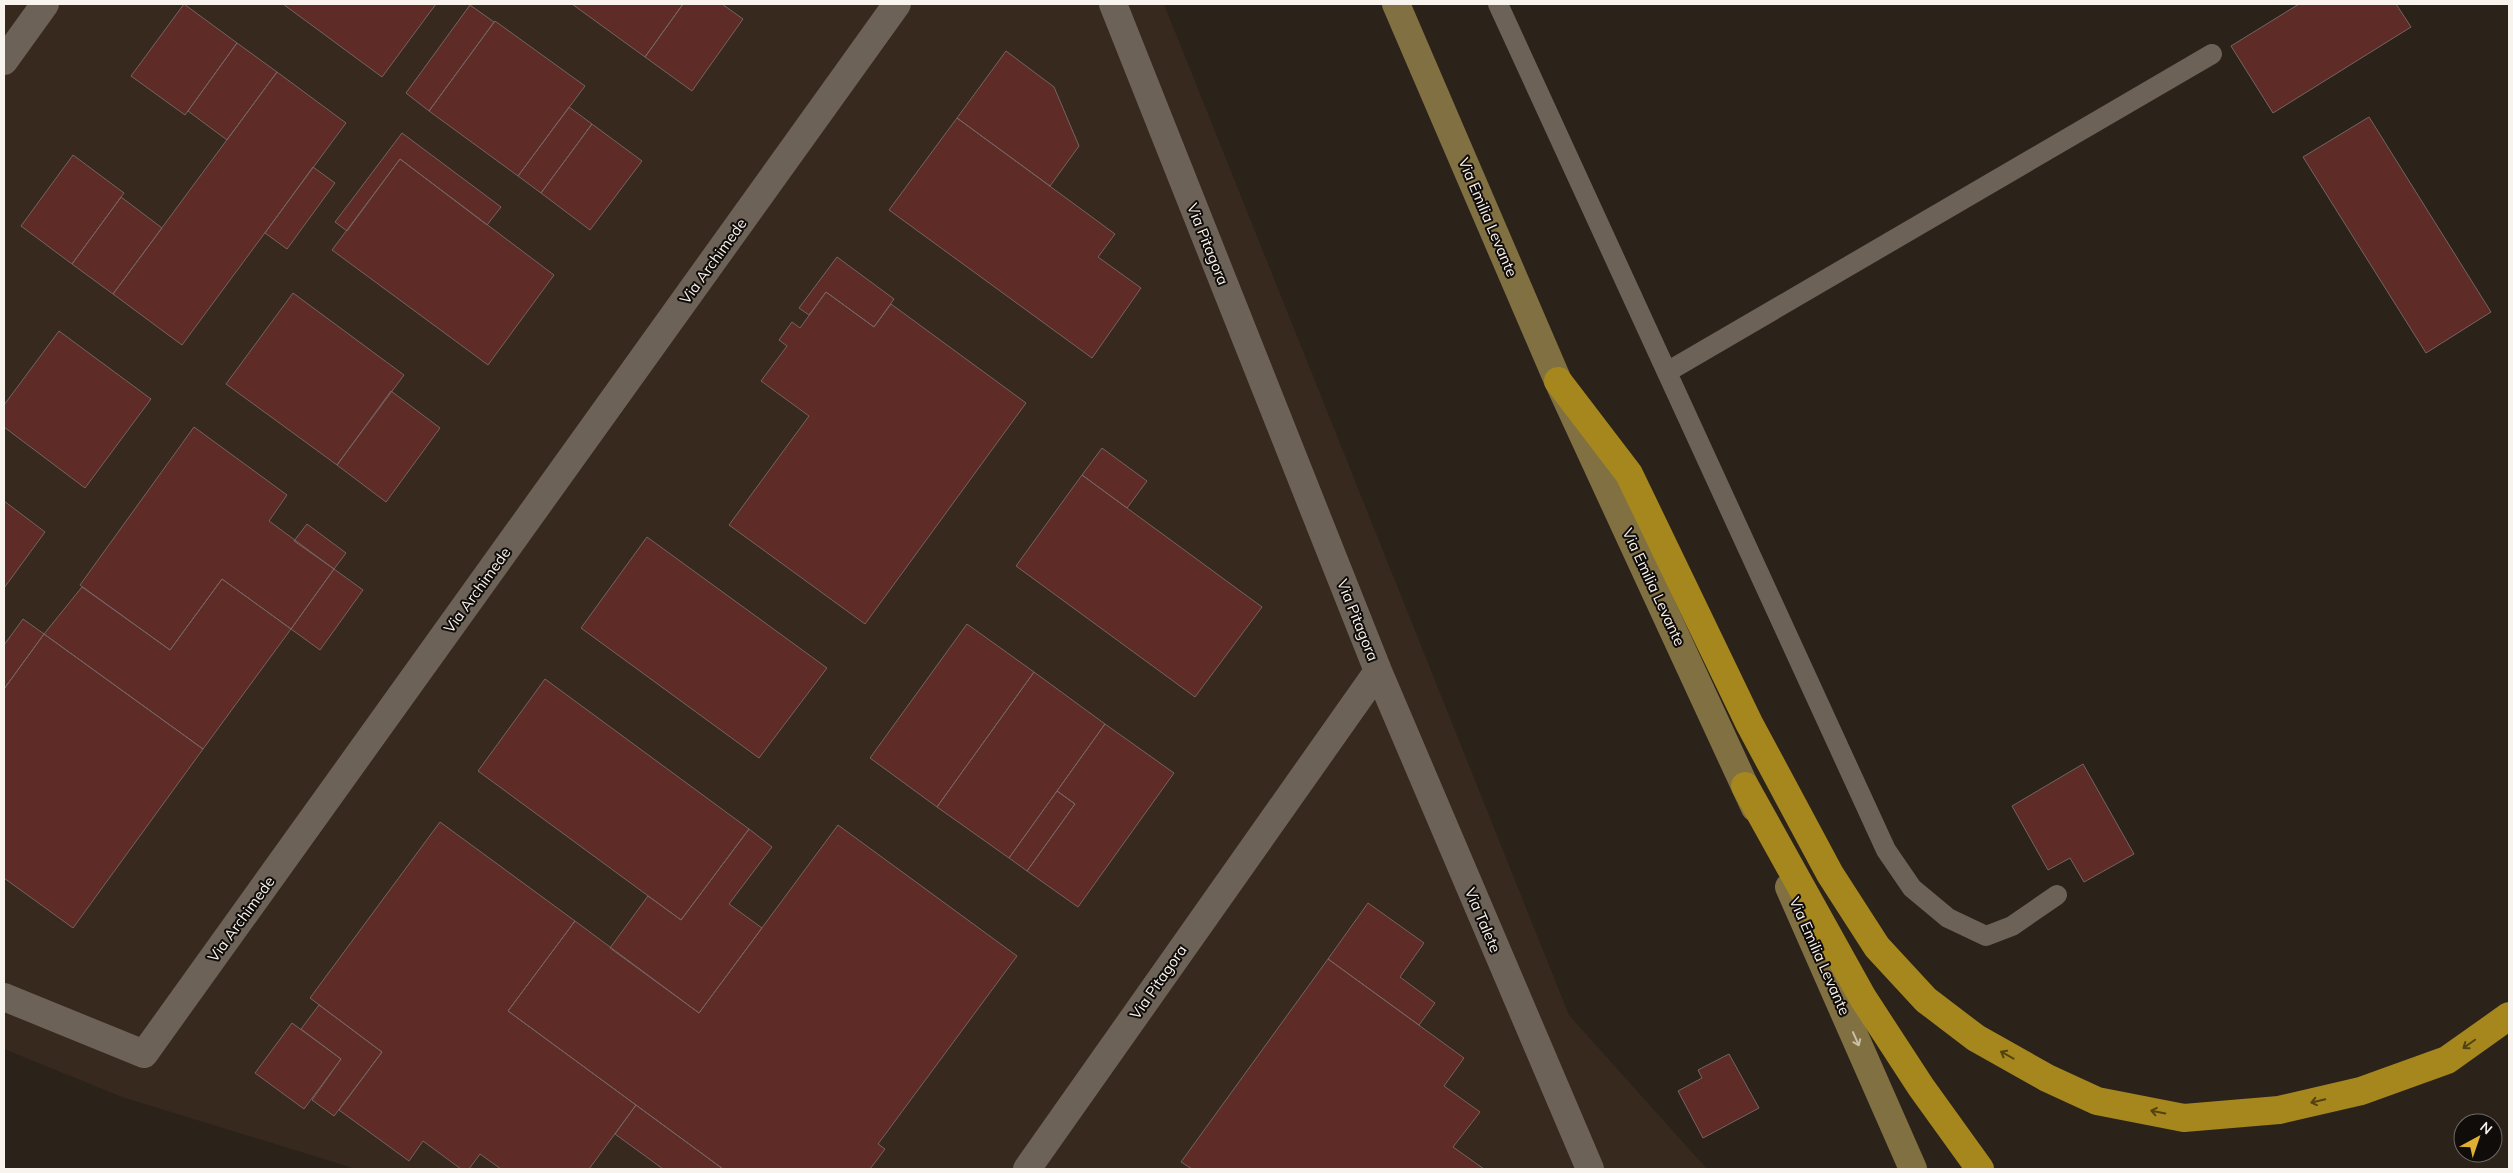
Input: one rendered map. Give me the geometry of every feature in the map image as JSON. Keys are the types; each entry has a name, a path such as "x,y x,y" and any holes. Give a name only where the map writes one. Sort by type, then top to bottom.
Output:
{"highway":[{"path":"1558,381 1628,474 1749,723 1830,874 1871,939 1926,1000 1976,1038 2047,1078 2098,1100 2184,1118 2278,1110 2361,1091 2447,1060 2509,1016"},
{"path":"1746,786 1863,998 1921,1087 1980,1169"}],"main road":[{"name":"Via Emilia Levante","path":"1396,4 1558,381 1746,786 1913,1169"}],"street":[{"path":"4,60 45,4"},
{"name":"Via Archimede","path":"4,997 144,1054 897,4"},
{"name":"Via Pitagora","path":"1027,1169 1378,671 1113,4"},
{"name":"Via Talete","path":"1378,671 1590,1169"}],"lane":[{"path":"1498,4 1886,850 1912,888 1948,918 1986,936 2012,926 2057,895"},
{"path":"1667,372 2212,54"}],"shaded area":[{"path":"4,4 1164,4 1569,1015 1707,1169 356,1169 122,1097 4,1049"}],"building":[{"path":"184,4 237,43 185,115 131,76"},
{"path":"283,4 436,4 382,77"},
{"path":"572,4 683,4 645,57"},
{"path":"683,4 722,4 743,19 692,91 645,57"},
{"path":"2299,4 2396,4 2411,27 2273,113 2231,46"},
{"path":"470,5 494,22 429,111 406,93"},
{"path":"495,21 585,86 518,176 429,111"},
{"path":"237,43 277,72 227,140 188,111"},
{"path":"1006,51 1054,87 1079,146 1050,186 957,118"},
{"path":"277,72 346,123 182,345 113,294"},
{"path":"569,107 592,124 541,193 518,176"},
{"path":"2369,117 2491,312 2426,353 2303,157"},
{"path":"957,118 1115,234 1098,257 1141,288 1092,358 889,210"},
{"path":"592,124 642,161 590,230 541,193"},
{"path":"402,133 501,207 487,225 400,159 347,231 335,222"},
{"path":"73,155 124,193 72,264 21,226"},
{"path":"400,159 554,275 488,365 332,250"},
{"path":"313,167 335,183 287,249 265,233"},
{"path":"121,197 162,228 113,294 72,264"},
{"path":"837,257 894,299 874,327 826,292 809,315 799,308"},
{"path":"826,292 874,327 891,304 1026,403 865,624 729,525 809,416 761,381 787,346 779,340 792,322 800,328"},
{"path":"293,293 404,375 337,465 226,384"},
{"path":"59,331 151,399 85,488 4,427 4,405"},
{"path":"391,391 440,428 386,502 337,465"},
{"path":"194,427 287,495 269,521 334,569 291,629 222,579 170,650 80,585"},
{"path":"1102,448 1147,481 1127,508 1082,475"},
{"path":"1082,475 1262,607 1195,697 1016,566"},
{"path":"4,501 45,532 4,588"},
{"path":"307,524 346,553 334,569 294,541"},
{"path":"647,537 827,668 759,758 581,628"},
{"path":"334,569 363,590 320,650 291,629"},
{"path":"222,579 291,629 203,749 44,634 82,587 170,650"},
{"path":"23,619 44,634 4,689 4,645"},
{"path":"967,624 1034,672 937,807 870,758"},
{"path":"44,634 203,749 73,928 4,878 4,689"},
{"path":"1034,672 1105,724 1009,858 937,807"},
{"path":"545,679 749,829 681,920 478,771"},
{"path":"1105,724 1174,773 1078,907 1027,871 1075,804 1057,791"},
{"path":"2083,764 2134,854 2084,882 2070,858 2048,870 2012,806"},
{"path":"1057,791 1075,804 1027,871 1009,858"},
{"path":"440,822 575,921 508,1011 636,1105 589,1169 501,1169 480,1154 469,1169 461,1169 423,1141 409,1161 339,1110 382,1052 310,998"},
{"path":"838,825 1017,956 878,1144 885,1149 870,1169 723,1169 508,1011 575,921 699,1013"},
{"path":"749,829 772,847 729,904 762,928 699,1013 610,948 648,896 681,920"},
{"path":"1368,903 1424,943 1400,977 1435,1003 1419,1025 1328,959"},
{"path":"1328,959 1464,1058 1444,1086 1480,1112 1453,1147 1484,1169 1192,1169 1181,1162"},
{"path":"319,1005 382,1052 334,1116 312,1100 341,1059 301,1029"},
{"path":"292,1023 341,1059 304,1109 255,1073"},
{"path":"1729,1054 1759,1108 1703,1138 1678,1091 1702,1078 1698,1070"},
{"path":"636,1105 723,1169 663,1169 615,1134"}]}
